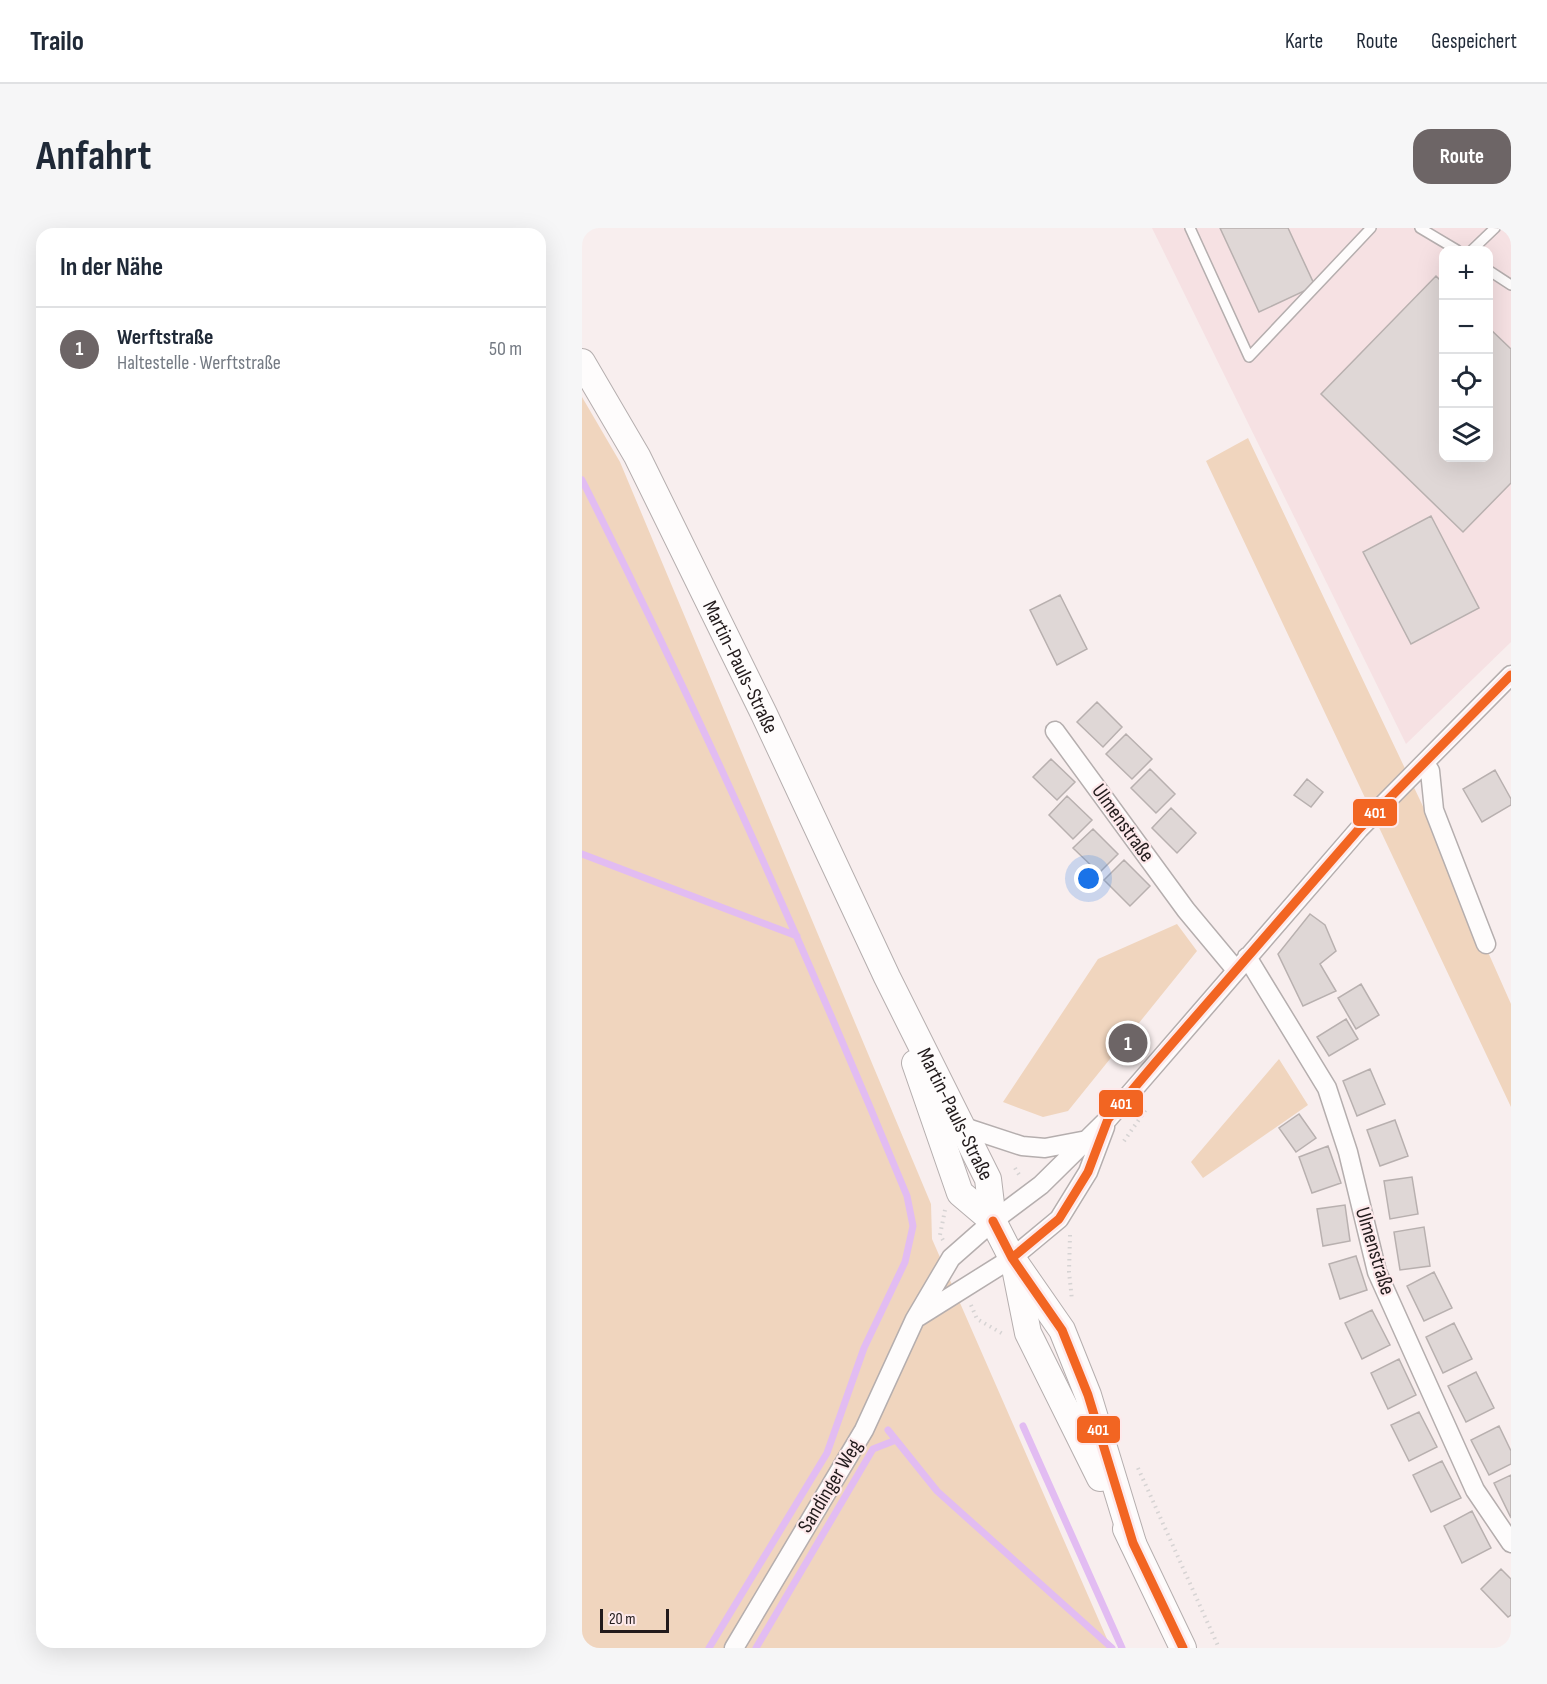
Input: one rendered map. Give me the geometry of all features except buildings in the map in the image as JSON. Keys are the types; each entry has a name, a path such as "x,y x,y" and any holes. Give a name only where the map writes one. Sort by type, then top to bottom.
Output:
{"street":[{"name":"Martin-Pauls-Straße","path":"582,362 647,478 764,714 887,977 988,1179 993,1221 1012,1258 1029,1334 1133,1543 1182,1648"},
{"name":"Sandinger Weg","path":"734,1648 864,1430 915,1319 951,1258 993,1221 1041,1185 1108,1119 1359,829 1508,683"},
{"name":"Ulmenstraße","path":"1055,731 1186,910 1242,963 1327,1088 1348,1152 1377,1272 1475,1490 1511,1543"},
{"path":"1425,763 1430,771 1434,810 1486,944"},
{"name":"Martin-Pauls-Straße","path":"887,977 954,1180 960,1193 993,1221"},
{"path":"915,1319 1012,1258 1059,1219 1088,1172 1108,1119"},
{"path":"961,1126 1022,1146 1045,1148 1087,1140"}],"lane":[{"path":"1190,228 1248,357 1371,228"},
{"path":"1420,228 1449,246"},
{"path":"1476,246 1495,228"},
{"path":"1493,273 1511,285"}],"path":[{"path":"1070,1233 1069,1272 1073,1308"},
{"path":"1133,1458 1220,1648"}],"shaded area":[{"path":"1152,228 1511,228 1511,642 1406,744"},
{"path":"582,397 620,462 931,1204 932,1239 1111,1648 582,1648"},
{"path":"1248,438 1429,819 1511,1004 1511,1107 1206,461"},
{"path":"1177,924 1197,951 1068,1111 1043,1117 1003,1102 1098,959"},
{"path":"1279,1059 1308,1105 1203,1178 1191,1162"}],"waterway":[{"path":"582,480 710,745 791,924 907,1196 913,1226 905,1262 864,1348 827,1453 709,1648"},
{"path":"582,854 797,936"},
{"path":"1023,1426 1122,1648"},
{"path":"888,1430 937,1491 1112,1648"},
{"path":"756,1648 873,1449 896,1440"}],"transit line":[{"name":"401","path":"1012,1258 1059,1219 1088,1172 1108,1119 1156,1062 1359,829 1511,675"},
{"name":"401","path":"993,1221 1012,1258 1062,1330 1088,1395 1133,1543 1183,1648"}],"place":[{"name":"Werftstraße","path":"1128,1043"}]}
